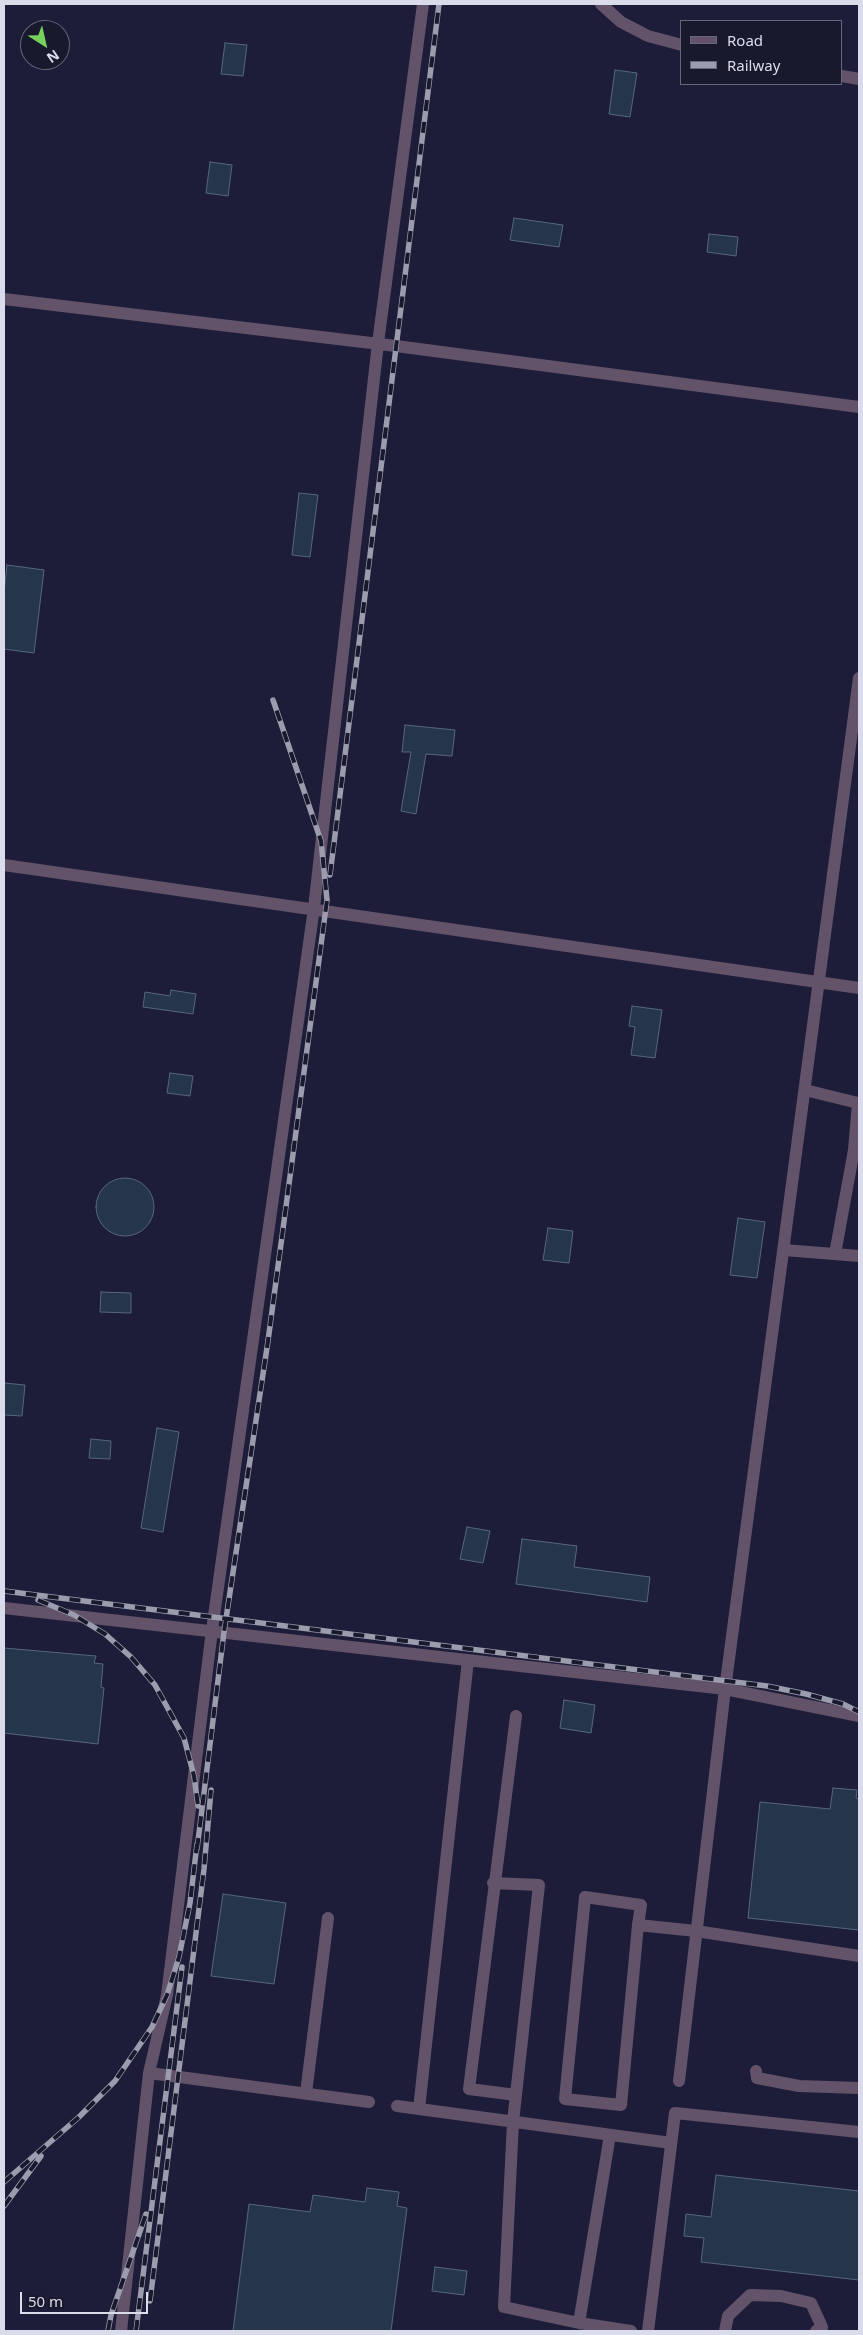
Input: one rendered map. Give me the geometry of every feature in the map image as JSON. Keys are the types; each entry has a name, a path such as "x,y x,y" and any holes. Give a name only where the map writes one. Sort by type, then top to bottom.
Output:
{"lane":[{"path":"121,2331 149,2073 167,1995 212,1630 314,908 378,343 423,4"},
{"path":"601,4 621,22 648,36 680,44"},
{"path":"843,76 859,80"},
{"path":"4,299 378,343 859,407"},
{"path":"679,2081 725,1689 859,678"},
{"path":"4,865 314,908 859,988"},
{"path":"805,1090 858,1103 856,1151 836,1254"},
{"path":"784,1250 859,1256"},
{"path":"4,1608 725,1689 859,1716"},
{"path":"419,2109 468,1660"},
{"path":"516,1716 493,1884 469,2089 516,2095"},
{"path":"493,1884 539,1885 513,2122 504,2308 631,2331"},
{"path":"585,1897 641,1905 638,1925 621,2105 565,2099 585,1897"},
{"path":"306,2094 328,1918"},
{"path":"638,1925 696,1931 859,1956"},
{"path":"756,2071 757,2078 799,2086 859,2088"},
{"path":"149,2073 370,2102"},
{"path":"397,2106 672,2143"},
{"path":"648,2331 675,2113 859,2132"},
{"path":"579,2323 610,2135"},
{"path":"725,2331 728,2316 750,2295 781,2296 811,2303 822,2327 816,2331"}],"shaded area":[{"path":"4,4 859,4 859,2331 4,2331"}],"building":[{"path":"225,43 247,45 243,76 221,74"},
{"path":"615,70 637,73 630,117 609,114"},
{"path":"210,162 232,165 228,196 206,193"},
{"path":"514,218 563,225 559,247 510,240"},
{"path":"709,234 738,237 736,256 707,252"},
{"path":"299,493 318,495 310,557 292,555"},
{"path":"7,565 44,570 34,653 4,649 4,592"},
{"path":"405,725 455,730 452,756 426,754 416,814 401,811 411,752 402,752"},
{"path":"171,990 196,994 193,1014 143,1007 145,992 170,996"},
{"path":"632,1006 662,1010 655,1058 631,1055 635,1027 629,1026"},
{"path":"170,1073 193,1076 190,1096 167,1093"},
{"path":"125,1178 141,1183 149,1191 154,1207 149,1223 141,1231 125,1236 109,1231 101,1223 96,1207 101,1191 109,1183"},
{"path":"738,1218 765,1222 757,1278 730,1275"},
{"path":"548,1228 573,1231 569,1263 543,1260"},
{"path":"101,1292 131,1293 131,1313 100,1312"},
{"path":"4,1383 25,1385 22,1416 4,1415"},
{"path":"157,1428 179,1432 163,1532 141,1528"},
{"path":"91,1439 111,1441 110,1459 89,1458"},
{"path":"467,1527 490,1531 483,1563 460,1559"},
{"path":"522,1539 577,1546 574,1567 650,1577 647,1602 516,1584"},
{"path":"4,1648 96,1656 94,1663 103,1664 101,1687 104,1688 98,1744 4,1733"},
{"path":"564,1700 595,1705 591,1733 560,1728"},
{"path":"833,1788 857,1790 856,1798 859,1799 859,1930 748,1918 760,1802 830,1809"},
{"path":"223,1894 286,1903 274,1984 211,1976"},
{"path":"716,2175 859,2191 859,2280 701,2262 704,2238 684,2236 686,2214 711,2217"},
{"path":"367,2188 399,2192 397,2206 407,2208 391,2331 233,2331 249,2204 310,2212 313,2195 365,2202"},
{"path":"435,2267 467,2271 464,2295 432,2291"}],"railway":[{"path":"330,875 439,4"},
{"path":"197,1849 224,1632 268,1341 327,900 321,841 273,700"},
{"path":"4,1591 767,1686 843,1704 859,1712"},
{"path":"38,1600 74,1615 105,1634 131,1657 155,1685 184,1738 194,1776 198,1806"},
{"path":"150,2301 204,1869 211,1790"},
{"path":"4,2182 79,2117 115,2081 152,2027 167,1995 179,1957 190,1903 197,1844"},
{"path":"136,2331 182,1967"},
{"path":"4,2206 41,2156"},
{"path":"108,2331 111,2315 146,2214"}]}
